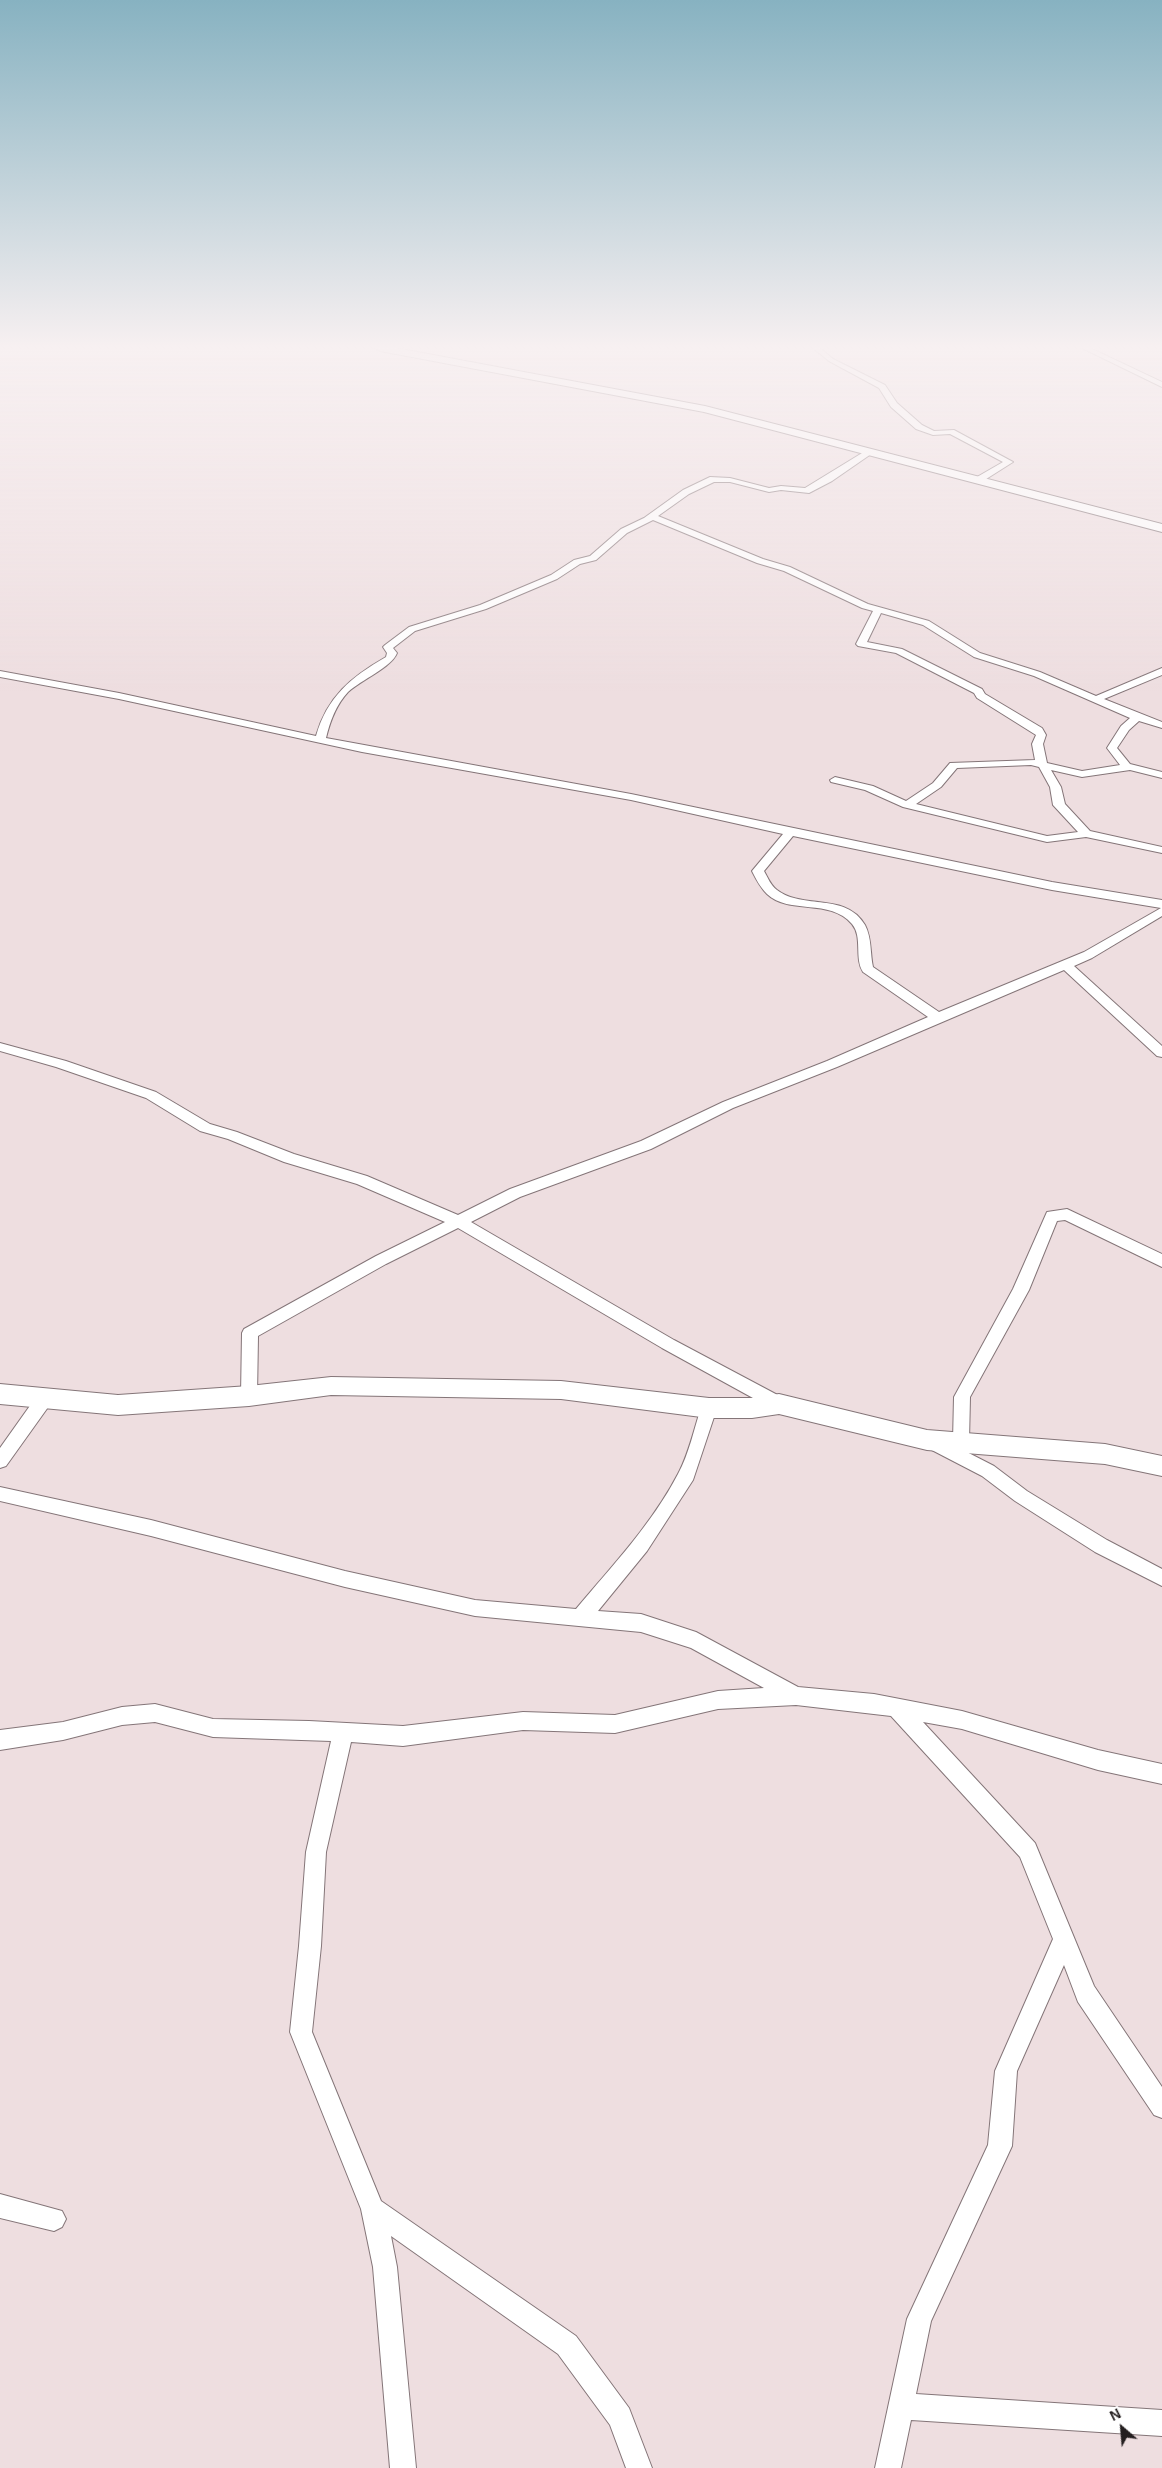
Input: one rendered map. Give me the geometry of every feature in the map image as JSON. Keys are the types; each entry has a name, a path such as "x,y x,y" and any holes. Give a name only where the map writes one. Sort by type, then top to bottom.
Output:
{"street":[{"path":"320,739 324,720 338,694 366,672 390,659 392,653 388,647 412,629 483,607 554,577 577,562 593,558 624,531 652,516 686,492 713,479 730,480 769,490 780,488 806,491 829,480 854,463"},
{"path":"916,463 1162,528"},
{"path":"980,479 1007,463"},
{"path":"1022,491 1162,515"},
{"path":"652,516 787,569 864,606 926,623 977,655 1036,674 1137,717 1162,725"},
{"path":"878,610 872,627 861,644 899,651 978,690 982,696 1038,730 1041,735 1037,751 1060,796 1059,805 1086,834"},
{"path":"1097,700 1103,694 1162,671"},
{"path":"0,674 362,749 495,771 631,797 1052,886 1162,904"},
{"path":"1127,767 1112,748 1125,728 1137,717"},
{"path":"907,805 937,785 956,764 1021,762 1042,764 1082,774 1127,767 1162,775"},
{"path":"835,780 870,788 907,805 1052,840 1086,834 1162,850"},
{"path":"790,832 758,870 764,884 776,895 835,908 856,921 863,937 864,957 867,968 873,975 939,1018"},
{"path":"249,1396 249,1337 255,1328 299,1307 337,1284 515,1193 646,1145 728,1105 849,1057 1088,956 1162,911"},
{"path":"1066,965 1162,1053"},
{"path":"0,1047 61,1064 151,1095 205,1128 232,1135 281,1155 362,1180 458,1221 668,1344 779,1404 927,1440 961,1441 1104,1454 1162,1466"},
{"path":"961,1441 962,1397 1022,1290 1052,1216 1068,1214 1162,1261"},
{"path":"0,1394 118,1405 249,1396 331,1386 532,1388 640,1398 708,1408 752,1408 779,1404"},
{"path":"0,1461 45,1398"},
{"path":"579,1619 641,1545 666,1510 687,1475 708,1408"},
{"path":"927,1440 988,1471 1021,1496 1101,1546 1162,1578"},
{"path":"0,1494 151,1528 345,1579 475,1608 579,1619 641,1623 696,1641 796,1696"},
{"path":"0,1740 63,1731 122,1716 155,1713 213,1728 403,1736 523,1721 615,1724 718,1700 796,1696 826,1698 897,1708 962,1720 1098,1760 1162,1774"},
{"path":"897,1708 1028,1850 1086,1994 1162,2107"},
{"path":"343,1732 316,1852 310,1946 301,2032 373,2209 385,2267 403,2468"},
{"path":"888,2468 919,2319 1000,2146 1006,2071 1064,1939"},
{"path":"0,2206 54,2219"},
{"path":"373,2209 567,2345 620,2417 639,2468"},
{"path":"901,2406 1162,2423"}]}
